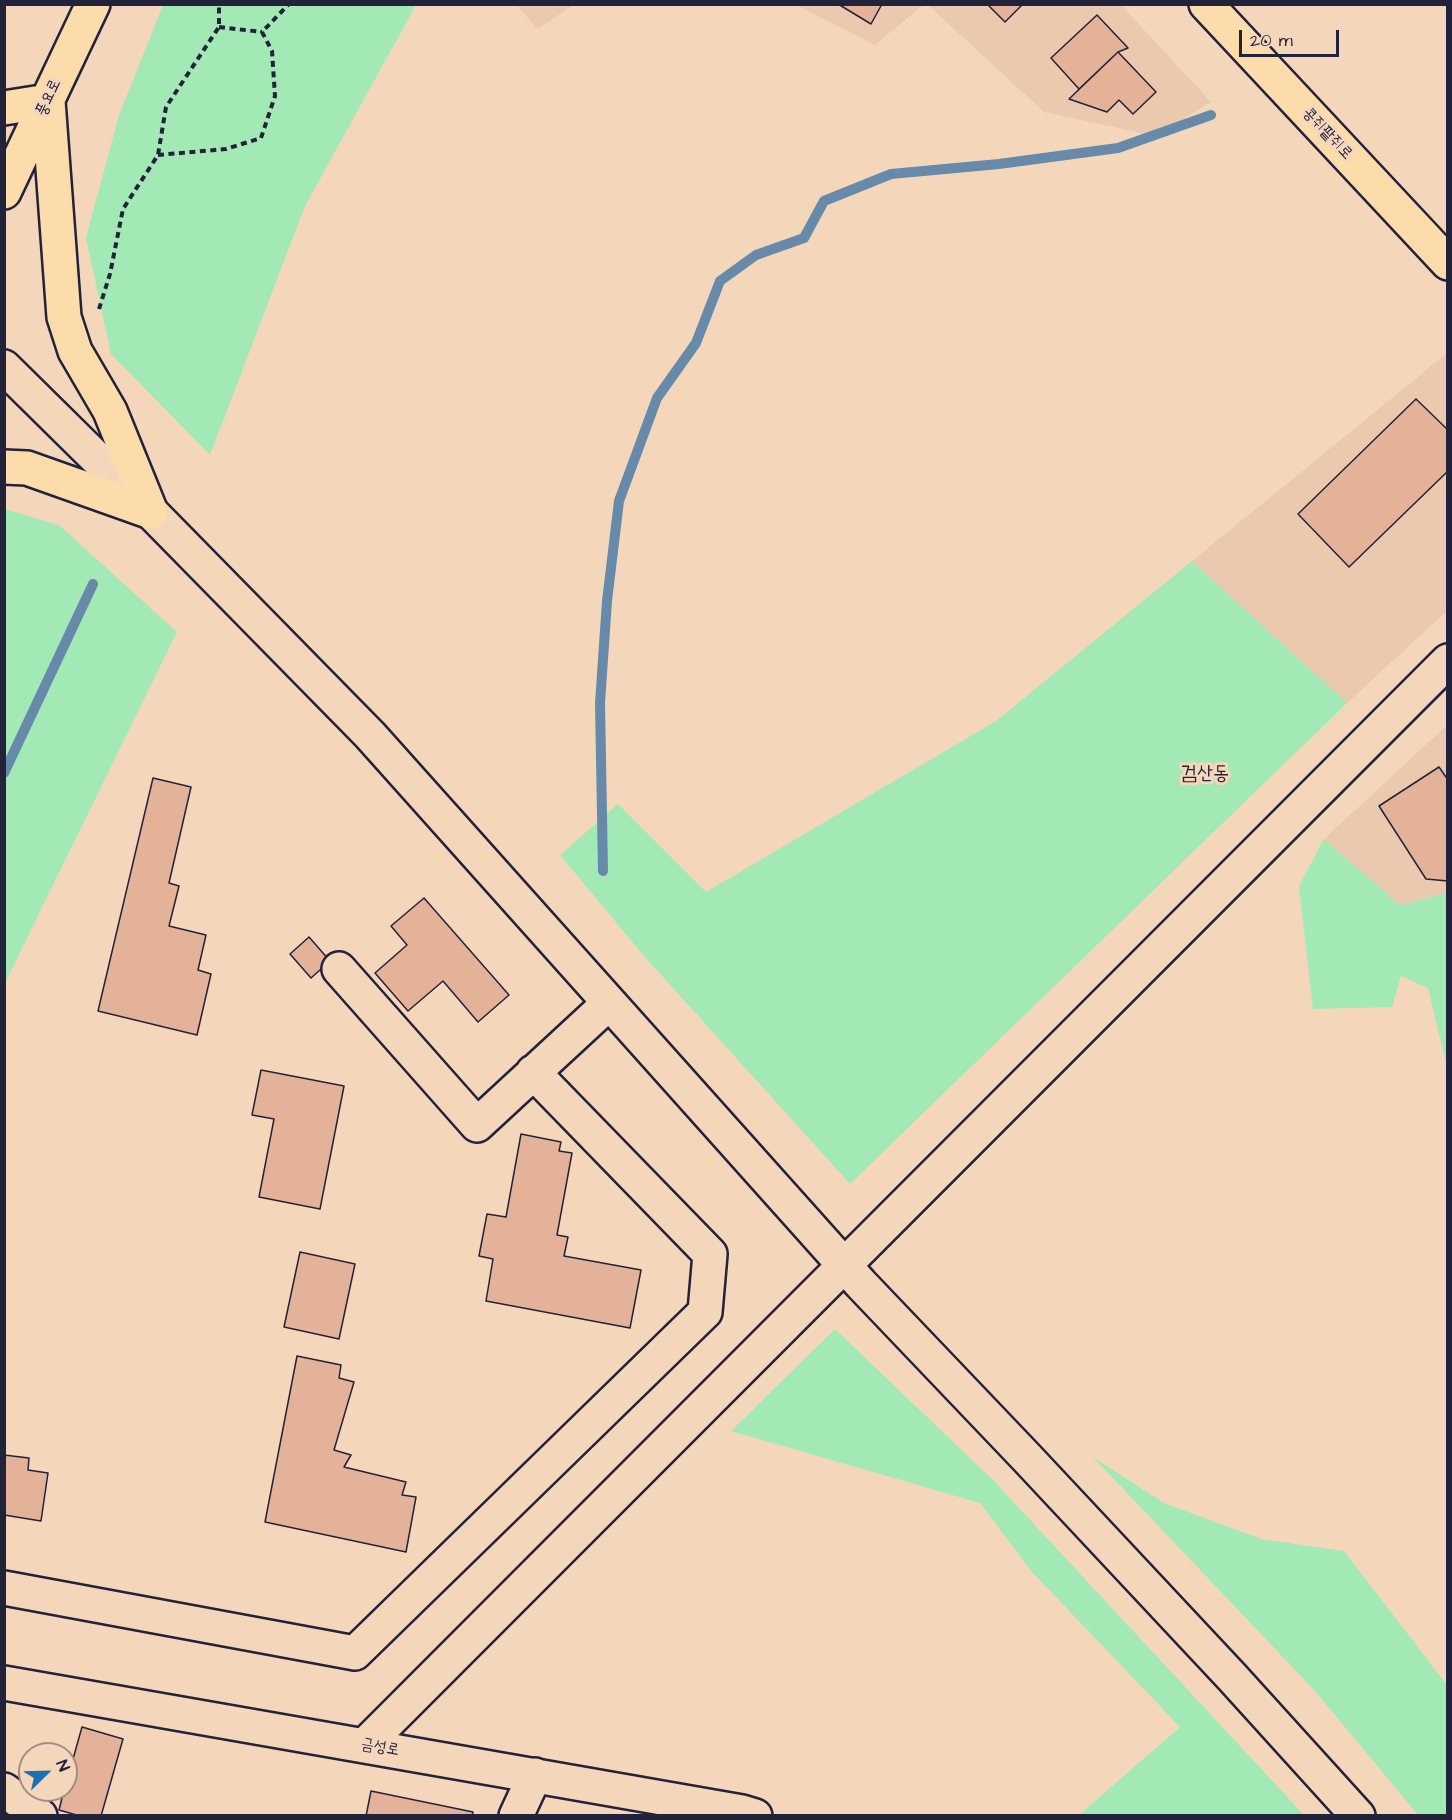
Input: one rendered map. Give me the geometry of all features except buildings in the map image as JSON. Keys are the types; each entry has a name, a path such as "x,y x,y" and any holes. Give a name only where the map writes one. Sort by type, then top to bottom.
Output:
{"main road":[{"name":"풍요로","path":"4,192 93,4"},
{"name":"콩쥐팥쥐로","path":"1206,4 1448,263"},
{"path":"4,108 48,101 64,317 75,351 110,411 151,512"},
{"path":"4,467 27,468 151,512"}],"street":[{"path":"4,367 151,512 370,735 778,1193 1216,1660 1358,1815"},
{"path":"364,1746 1448,661"},
{"path":"339,969 477,1125 609,1003"},
{"path":"4,1588 355,1653 663,1353 705,1312 710,1254 533,1072"},
{"name":"금성로","path":"4,1683 755,1815"},
{"path":"516,1815 535,1775"},
{"path":"4,1790 40,1815"}],"path":[{"path":"75,351 97,318 110,274 123,209 158,155 166,107 219,27 219,4"},
{"path":"262,32 289,4"},
{"path":"219,27 262,32"},
{"path":"158,155 226,149 261,138 275,96 273,51 262,32"}],"shaded area":[{"path":"517,5 573,5 538,29"},
{"path":"796,5 923,5 875,45"},
{"path":"928,5 1121,5 1211,102 1155,136 1044,112"},
{"path":"1446,354 1447,611 1347,703 1192,561"},
{"path":"1447,725 1447,893 1400,905 1324,839"}],"green space":[{"path":"163,5 416,5 305,206 210,455 111,354 86,238 119,115"},
{"path":"5,509 59,525 177,632 5,983"},
{"path":"1192,561 1347,703 850,1184 644,956 560,855 618,804 706,892 996,721"},
{"path":"1324,839 1400,905 1447,893 1447,1067 1428,988 1401,976 1392,1007 1313,1009 1299,886"},
{"path":"835,1329 993,1480 1304,1815 1079,1815 1180,1727 1032,1572 980,1503 731,1431"},
{"path":"1093,1457 1164,1503 1261,1539 1344,1551 1447,1685 1447,1815 1418,1815 1315,1691"}],"waterway":[{"path":"603,871 600,703 607,601 619,501 657,398 696,343 720,281 756,255 804,238 824,201 891,174 999,164 1118,148 1211,115"},
{"path":"4,773 93,584"}],"district":[{"name":"검산동","path":"1205,775"}]}
